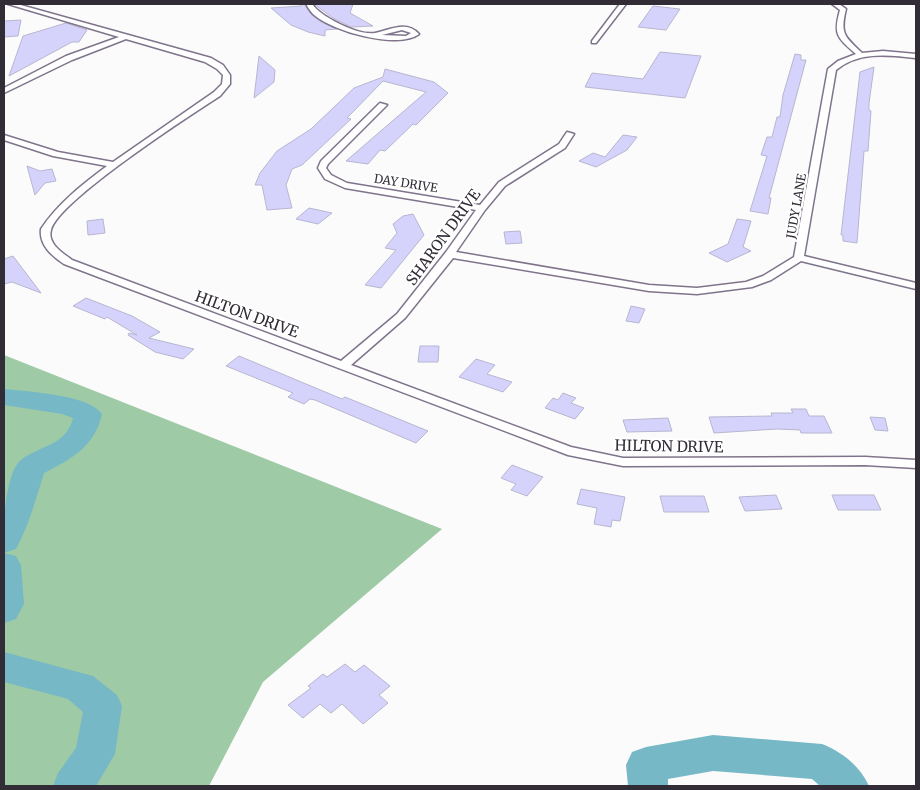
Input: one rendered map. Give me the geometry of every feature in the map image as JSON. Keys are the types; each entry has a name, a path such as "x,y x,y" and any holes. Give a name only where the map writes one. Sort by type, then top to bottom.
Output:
{"street":[{"path":"4,10 13,4"},
{"name":"HILTON DRIVE","path":"13,4 208,60 223,68 228,80 216,94 72,198 48,222 45,232 46,240 58,255 86,270 344,365 568,451 595,458 647,463 865,461 916,464"},
{"path":"309,4 312,11 326,21 375,35 398,39 408,38 416,34 413,31 400,29 375,35"},
{"path":"594,42 623,4"},
{"path":"835,4 844,9 839,26 841,37 861,55"},
{"path":"4,91 68,58 125,37"},
{"name":"JUDY LANE","path":"450,254 649,288 683,291 748,285 767,278 799,258 832,69 841,61 861,55 916,56"},
{"name":"DAY DRIVE","path":"383,105 324,163 322,168 328,177 345,185 482,208"},
{"name":"SHARON DRIVE","path":"344,365 401,316 502,184 562,146 570,134"},
{"path":"4,137 56,154 116,165"},
{"path":"799,258 916,286"}],"green space":[{"path":"4,355 442,529 263,682 209,786 4,786"}],"building":[{"path":"301,4 304,4 311,14 321,22 337,29 325,30 325,36 308,32 291,25 271,8 301,6"},
{"path":"314,4 353,4 350,13 373,26 351,27 333,18"},
{"path":"653,6 680,9 666,30 638,27"},
{"path":"21,20 18,36 4,37 4,21"},
{"path":"66,23 87,30 79,42 72,42 9,76 23,36"},
{"path":"660,52 701,56 685,98 585,87 592,73 643,79"},
{"path":"795,54 801,55 801,60 806,60 769,198 771,198 768,214 750,211 767,156 761,155 767,137 772,137 777,117 780,117 783,95"},
{"path":"259,56 275,70 274,82 254,98"},
{"path":"874,67 869,103 869,110 871,111 868,151 864,151 857,243 843,241 843,235 841,235 860,72"},
{"path":"385,69 434,82 448,93 416,125 413,124 385,151 380,150 368,164 346,161 426,92 383,81 347,118 351,119 302,165 292,169 286,185 292,208 267,210 262,185 255,185 260,173 277,151 311,129 354,88 383,77"},
{"path":"623,135 637,137 627,150 596,167 579,161 593,153 605,157"},
{"path":"27,166 40,171 52,169 56,181 45,183 35,195"},
{"path":"309,208 332,213 318,224 296,219"},
{"path":"413,214 424,235 381,288 365,285 396,250 385,248 397,233 393,224 403,216"},
{"path":"103,219 105,233 88,235 87,221"},
{"path":"737,219 751,221 743,247 751,251 727,262 709,253 728,244"},
{"path":"520,231 522,243 506,244 504,232"},
{"path":"13,256 41,293 12,282 4,284 4,259"},
{"path":"86,298 132,316 160,332 149,338 194,349 183,359 155,352 128,335 129,333 137,335 107,317 105,319 73,306"},
{"path":"631,306 645,309 639,323 626,321"},
{"path":"420,346 439,346 438,362 418,362"},
{"path":"239,356 342,399 345,397 428,431 416,443 315,400 310,399 304,404 288,397 293,393 226,366"},
{"path":"476,359 495,365 487,374 512,382 503,392 459,377"},
{"path":"563,393 576,398 571,403 584,408 575,419 545,408 553,398 558,400"},
{"path":"791,409 806,409 809,416 824,416 832,433 801,433 800,430 777,429 714,433 709,417 772,416 771,413 793,413"},
{"path":"870,417 885,418 888,431 875,430"},
{"path":"668,418 672,431 627,432 623,420"},
{"path":"512,465 543,477 527,496 511,490 516,484 501,478"},
{"path":"581,489 625,497 620,521 612,520 611,527 594,524 597,508 577,504"},
{"path":"776,495 782,509 745,511 739,497"},
{"path":"832,495 874,495 881,510 838,510"},
{"path":"660,496 704,496 709,512 664,512"},
{"path":"345,664 355,672 364,665 390,686 379,695 388,703 363,724 342,704 331,713 320,704 303,718 288,705 311,688 308,686 323,674 327,677"}],"waterway":[{"path":"4,397 68,406 88,414 81,434 68,448 31,467 16,514 4,541"},
{"path":"4,565 7,604 4,610"},
{"path":"4,667 80,687 103,706 95,754 73,786"},
{"path":"648,786 646,765 713,753 822,762 848,786"}]}
